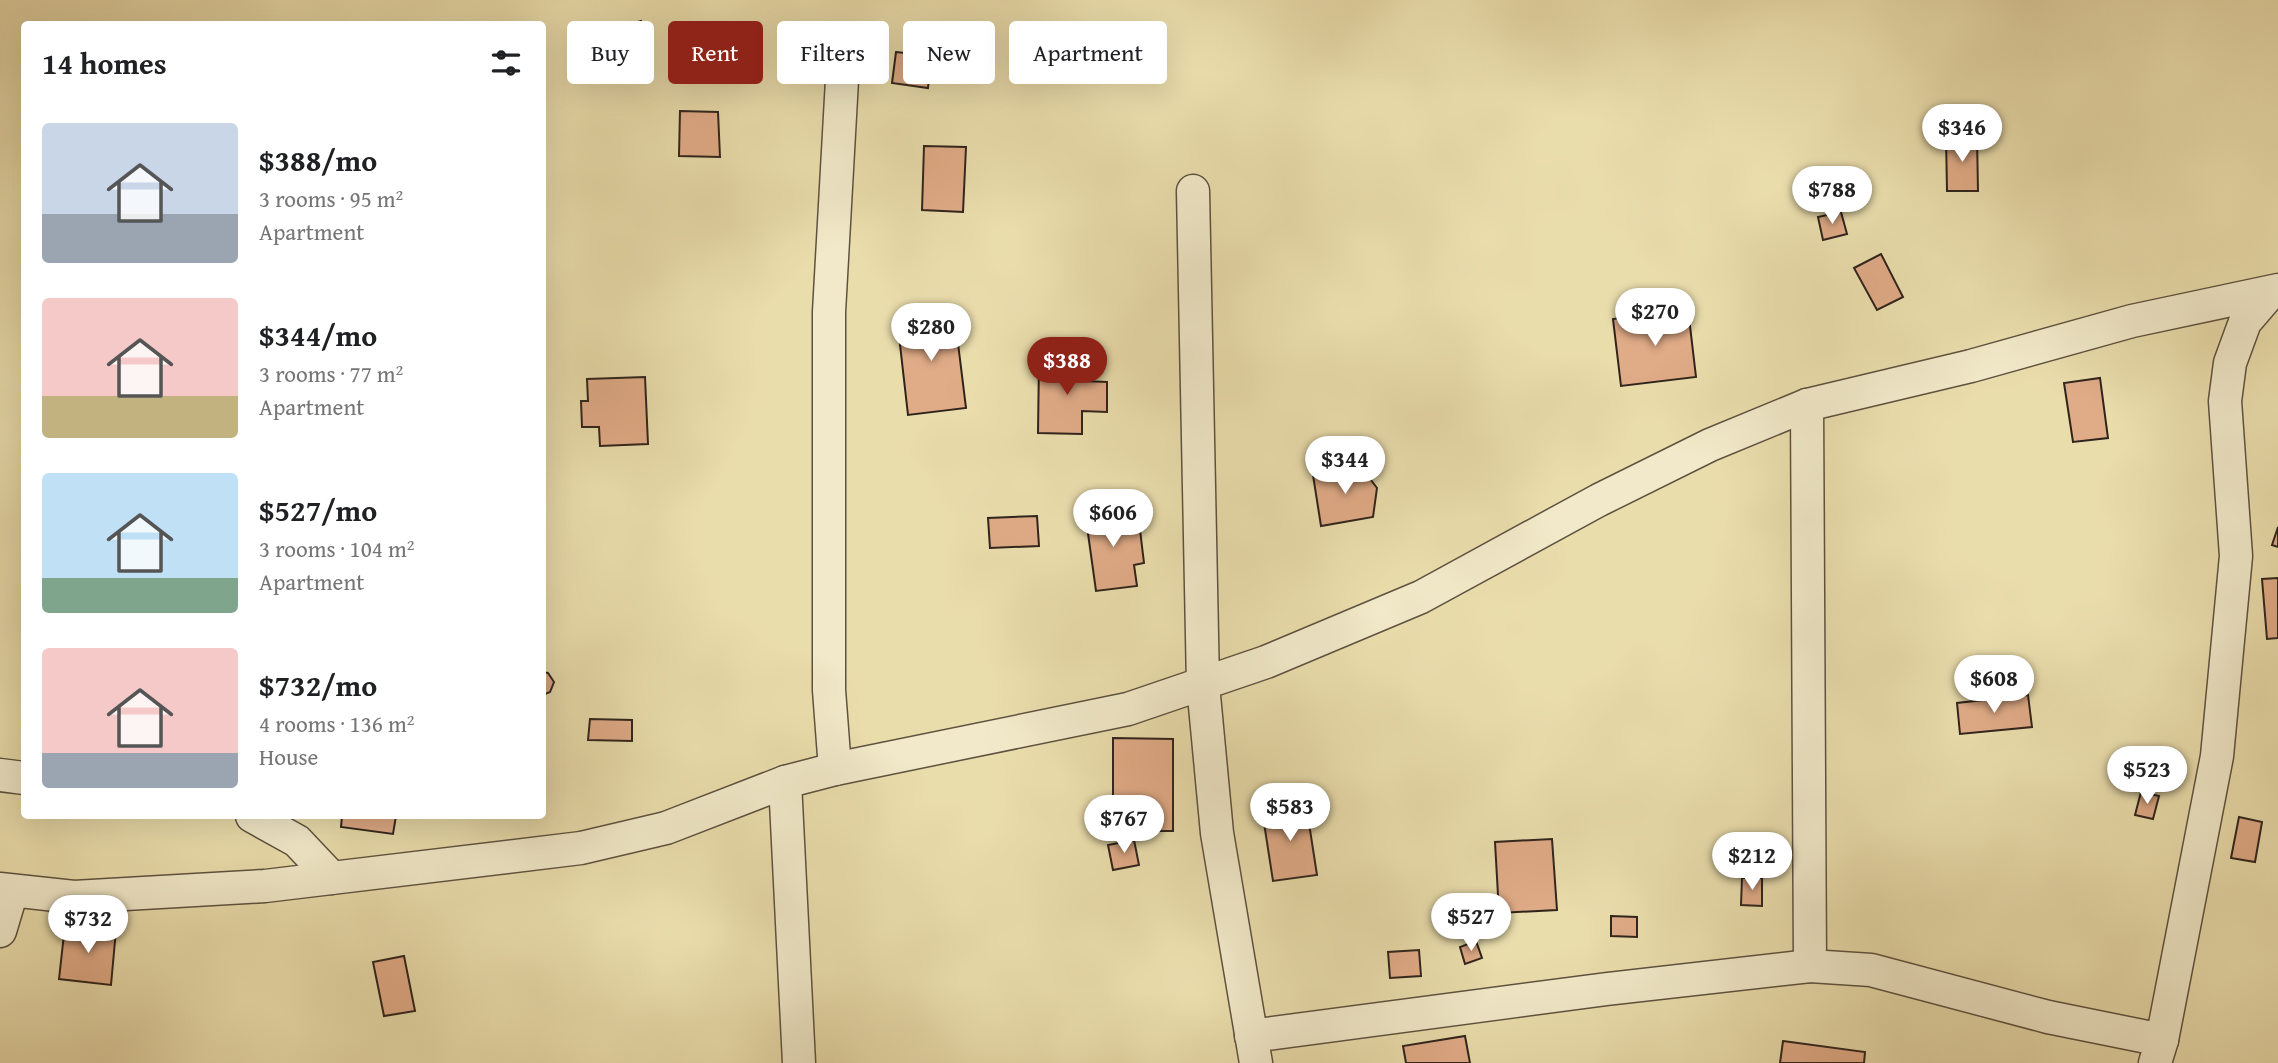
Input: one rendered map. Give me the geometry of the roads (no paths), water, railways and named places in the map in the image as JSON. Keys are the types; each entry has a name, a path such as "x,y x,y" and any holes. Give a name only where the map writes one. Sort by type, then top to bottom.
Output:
{"street":[{"path":"835,769 830,690 829,312 842,84"},
{"path":"1193,191 1203,685 1217,833 1253,1049 1607,989 1810,966 1871,970 2048,1017 2158,1051 2217,756 2236,556 2225,401 2230,363 2245,322 2274,292"},
{"path":"0,931 6,890 75,897 265,886 581,848 666,828 785,782 835,769 1128,709 1203,685 1421,597 1599,500 1710,446 1807,405 1971,366 2132,321 2274,292"},
{"path":"1807,405 1810,966"},
{"path":"0,775 21,778"},
{"path":"785,782 799,1063"},
{"path":"258,819 298,841 332,878"}]}
